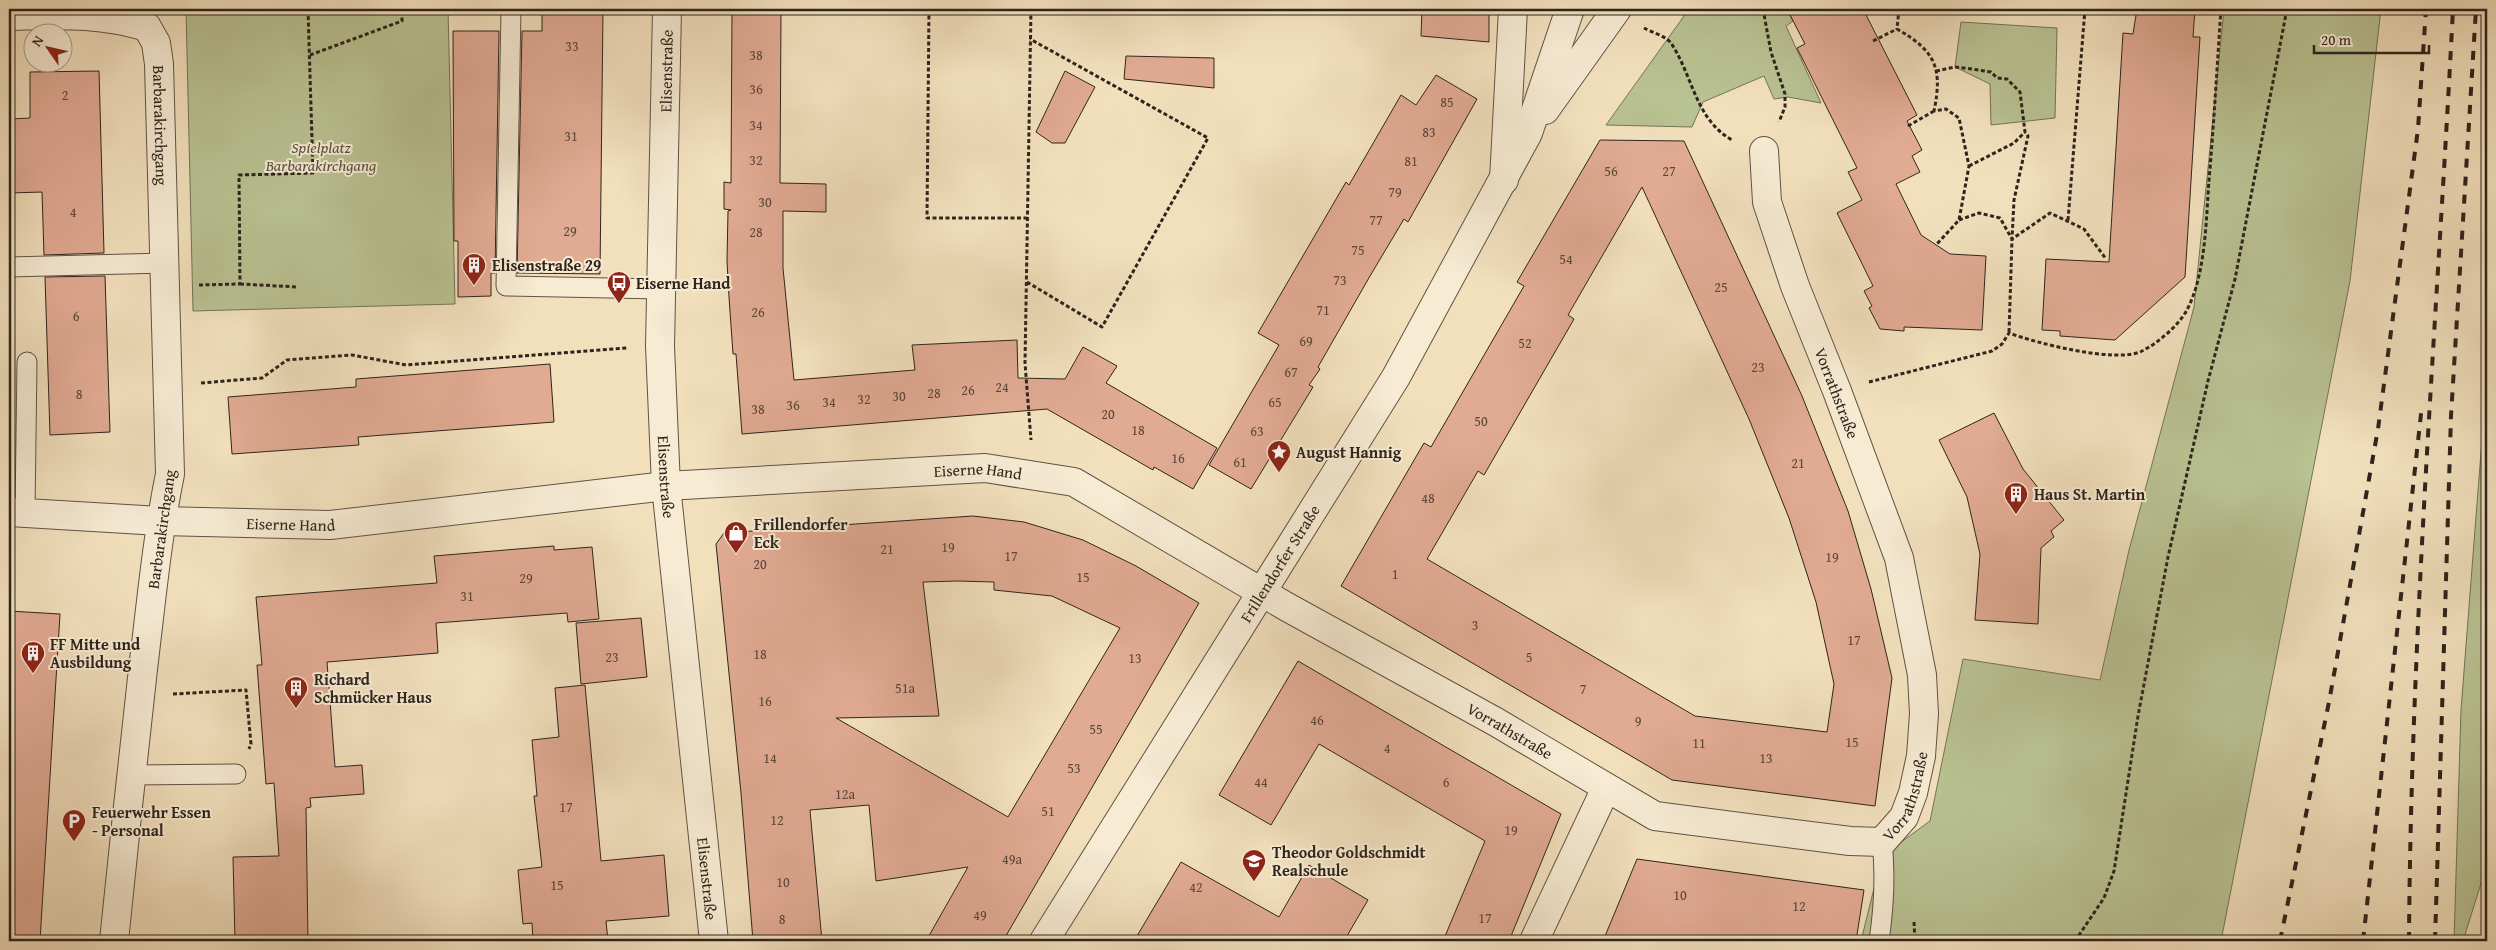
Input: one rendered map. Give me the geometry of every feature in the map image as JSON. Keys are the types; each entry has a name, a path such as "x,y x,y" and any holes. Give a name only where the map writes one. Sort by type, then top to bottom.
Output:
{"street":[{"name":"Elisenstraße","path":"667,9 660,346 666,486 714,941"},
{"name":"Frillendorfer Straße","path":"1504,180 1513,9"},
{"name":"Frillendorfer Straße","path":"1044,941 1396,377 1528,133 1570,9"},
{"name":"Frillendorfer Straße","path":"1528,133 1616,11"},
{"name":"Barbarakirchgang","path":"9,16 96,15 121,19 147,27 156,43 159,64 170,474 160,521 130,775 114,941"},
{"name":"Vorrathstraße","path":"1261,592 1496,722 1655,816 1850,841 1882,842 1904,817 1913,793 1922,748 1924,714 1922,675 1899,558 1837,391 1795,286 1767,202 1764,150"},
{"name":"Eiserne Hand","path":"17,512 160,521 330,525 666,486 984,468 1074,482 1261,592"},
{"path":"1534,941 1606,788"}],"lane":[{"path":"511,9 506,286 661,288"},
{"path":"9,267 165,274"},
{"path":"17,512 27,362"},
{"path":"130,775 236,774"},
{"path":"1879,941 1885,901 1886,874 1882,842"}],"path":[{"path":"240,284 239,175 313,173 308,9"},
{"path":"310,55 402,21 402,9"},
{"path":"929,9 927,218 1028,218"},
{"path":"1031,9 1025,363 1030,410 1032,476"},
{"path":"1616,11 1670,42 1705,115 1718,132 1736,142 1764,150 1778,126 1785,107 1785,94 1771,52 1763,9"},
{"path":"1896,29 1899,9"},
{"path":"2068,220 2085,9"},
{"path":"2008,333 2034,342 2079,352 2133,354 2143,351 2181,319 2194,290 2204,245 2221,9"},
{"path":"2075,941 2104,898 2114,870 2138,716 2168,557 2208,381 2235,278 2287,9"},
{"path":"1873,41 1896,29"},
{"path":"1896,29 1914,39 1933,59 1939,87 1934,110"},
{"path":"1027,282 1102,327 1208,138 1030,39"},
{"path":"1837,391 1986,353 2002,344 2008,333 2014,200 2028,136 2024,132 2020,92 2007,79 1997,78 1991,72 1955,67 1936,71"},
{"path":"1908,126 1934,110 1946,109 1959,118 1969,166 1959,220"},
{"path":"1969,166 2014,143 2024,132"},
{"path":"1936,245 1959,220 1979,213 2000,218 2012,239"},
{"path":"2012,239 2050,213 2084,229 2106,259"},
{"path":"165,274 240,284 298,287"},
{"path":"168,386 262,378 287,360 352,355 406,365 660,346"},
{"path":"140,697 246,690 251,744 236,774"}],"green space":[{"name":"Spielplatz Barbarakirchgang","path":"186,9 448,9 455,304 193,311"},
{"path":"1689,9 1786,9 1793,21 1786,26 1821,103 1788,97 1774,99 1764,76 1703,102 1692,127 1606,125"},
{"path":"2224,9 2381,9 2350,281 2221,941 1861,941 1882,856 1930,821 1963,659 2100,680 2129,550 2194,307"},
{"path":"1961,22 2057,28 2055,118 1991,125 1990,84 1955,67"},
{"path":"2487,375 2487,864 2463,941 2454,941 2461,710"}],"building":[{"path":"542,9 603,9 600,274 517,273 522,31 542,31"},
{"path":"732,9 781,9 780,183 826,184 826,212 783,211 783,268 794,380 915,370 912,345 1017,340 1018,378 1065,379 1083,347 1117,366 1106,383 1217,448 1193,489 1154,467 1153,470 1047,409 742,434 736,354 733,354 727,261 728,211 731,210 724,209 724,182 731,183"},
{"path":"1422,9 1489,9 1489,42 1421,36"},
{"path":"1787,9 1863,9 1917,115 1907,121 1922,150 1912,156 1920,172 1896,184 1921,235 1950,254 1986,256 1982,330 1904,327 1904,331 1880,329 1869,308 1872,306 1864,291 1873,286 1837,213 1862,200 1848,172 1857,168 1797,48 1805,44"},
{"path":"2137,9 2195,9 2193,37 2200,37 2185,277 2115,340 2060,336 2060,331 2042,330 2046,259 2109,262 2123,33 2133,34"},
{"path":"453,31 499,31 495,273 491,273 491,296 458,297 458,241 454,241"},
{"path":"1126,56 1214,58 1214,88 1124,79"},
{"path":"99,71 104,253 44,255 42,192 9,193 9,119 30,118 30,72"},
{"path":"1065,71 1095,87 1065,143 1052,143 1036,132"},
{"path":"1436,75 1477,99 1408,222 1404,219 1370,276 1318,367 1320,369 1309,385 1313,387 1251,489 1209,465 1279,345 1258,333 1346,182 1349,185 1401,95 1416,105"},
{"path":"1600,140 1684,141 1802,396 1848,511 1871,589 1892,678 1875,806 1672,780 1341,586 1424,443 1431,447 1524,286 1517,282","holes":["1642,187 1749,419 1789,518 1816,602 1834,684 1827,732 1695,716 1427,559 1478,471 1484,475 1574,319 1568,315"]},
{"path":"105,276 110,432 50,435 45,277"},
{"path":"550,364 554,422 358,437 359,445 232,454 228,397 356,387 356,379"},
{"name":"Haus St. Martin","path":"1994,413 2023,469 2064,520 2051,531 2054,537 2041,548 2038,624 1975,620 1980,554 1967,497 1939,440"},
{"path":"973,516 1024,522 1083,540 1136,566 1199,603 1003,941 926,941 968,867 876,881 869,805 810,810 822,941 753,941 741,793 716,544 724,533","holes":["923,582 994,582 994,590 1052,596 1120,628 1008,817 836,718 939,716"]},
{"path":"554,546 554,550 592,547 599,619 568,622 567,613 436,623 438,653 327,662 335,767 362,765 364,794 310,798 311,807 306,808 308,941 235,941 233,857 279,856 274,783 266,784 257,665 262,665 256,597 437,583 434,556"},
{"path":"9,611 60,614 40,941 9,941"},
{"path":"641,618 647,677 581,684 576,623"},
{"path":"1298,661 1561,814 1509,941 1443,941 1485,841 1319,744 1271,825 1219,795"},
{"path":"585,685 601,861 664,855 669,916 606,921 608,941 533,941 532,923 523,924 518,870 542,867 534,796 537,796 532,740 559,737 555,688"},
{"path":"1637,859 1864,890 1856,941 1603,941"},
{"path":"1181,862 1279,917 1309,865 1368,900 1344,941 1134,941"}],"railway":[{"path":"2280,941 2329,702 2378,429 2418,129 2426,9"},
{"path":"2409,941 2414,708 2453,9"},
{"path":"2435,941 2451,416 2476,9"},
{"path":"2363,941 2422,405"}],"place":[{"name":"Elisenstraße 29","path":"474,286"},
{"name":"Eiserne Hand","path":"619,304"},
{"name":"August Hannig","path":"1279,473"},
{"name":"Haus St. Martin","path":"2016,515"},
{"name":"Frillendorfer Eck","path":"736,554"},
{"name":"FF Mitte und Ausbildung","path":"33,674"},
{"name":"Richard Schmücker Haus","path":"296,709"},
{"name":"Feuerwehr Essen - Personal","path":"74,842"},
{"name":"Theodor Goldschmidt Realschule","path":"1254,882"}]}
